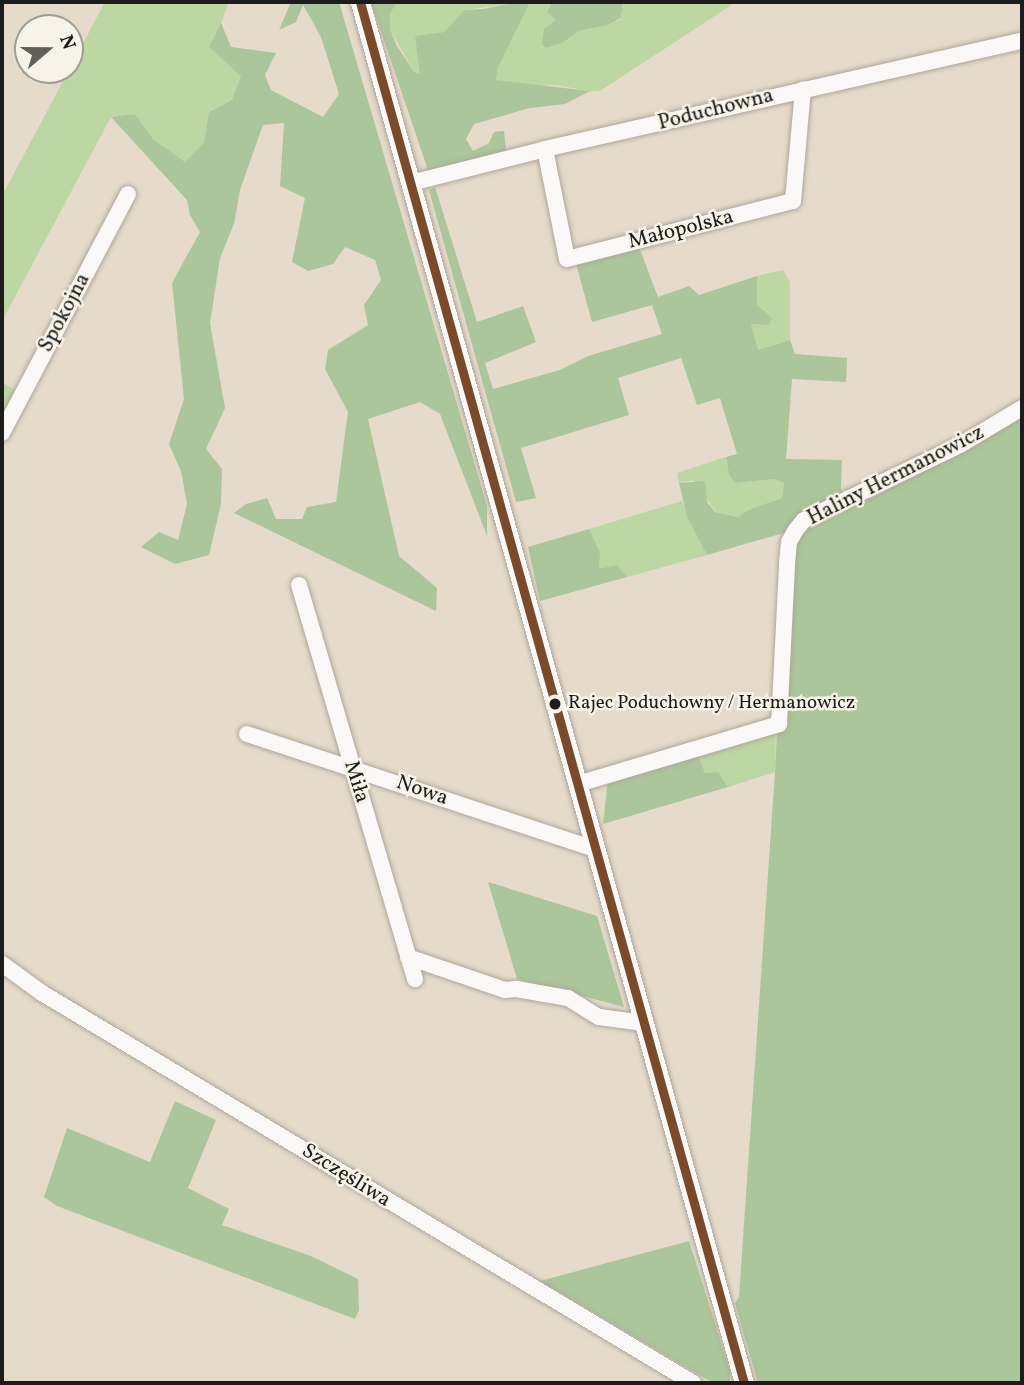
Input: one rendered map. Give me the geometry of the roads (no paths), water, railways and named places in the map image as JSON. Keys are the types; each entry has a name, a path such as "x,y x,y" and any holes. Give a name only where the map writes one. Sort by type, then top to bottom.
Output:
{"main road":[{"path":"360,2 744,1383"}],"street":[{"name":"Poduchowna","path":"411,183 803,89 1022,41"},
{"name":"Małopolska","path":"545,149 567,259 793,201 803,89"},
{"name":"Spokojna","path":"2,433 128,194"},
{"name":"Haliny Hermanowicz","path":"578,784 779,724 787,564 789,542 795,531 804,520 960,445 1022,408"},
{"name":"Miła","path":"299,585 415,979"},
{"name":"Nowa","path":"247,734 595,849"},
{"path":"408,957 505,990 516,989 568,998 599,1017 644,1023"},
{"name":"Szczęśliwa","path":"2,964 42,993 693,1383"}],"place":[{"name":"Rajec Poduchowny / Hermanowicz","path":"555,704"}]}
